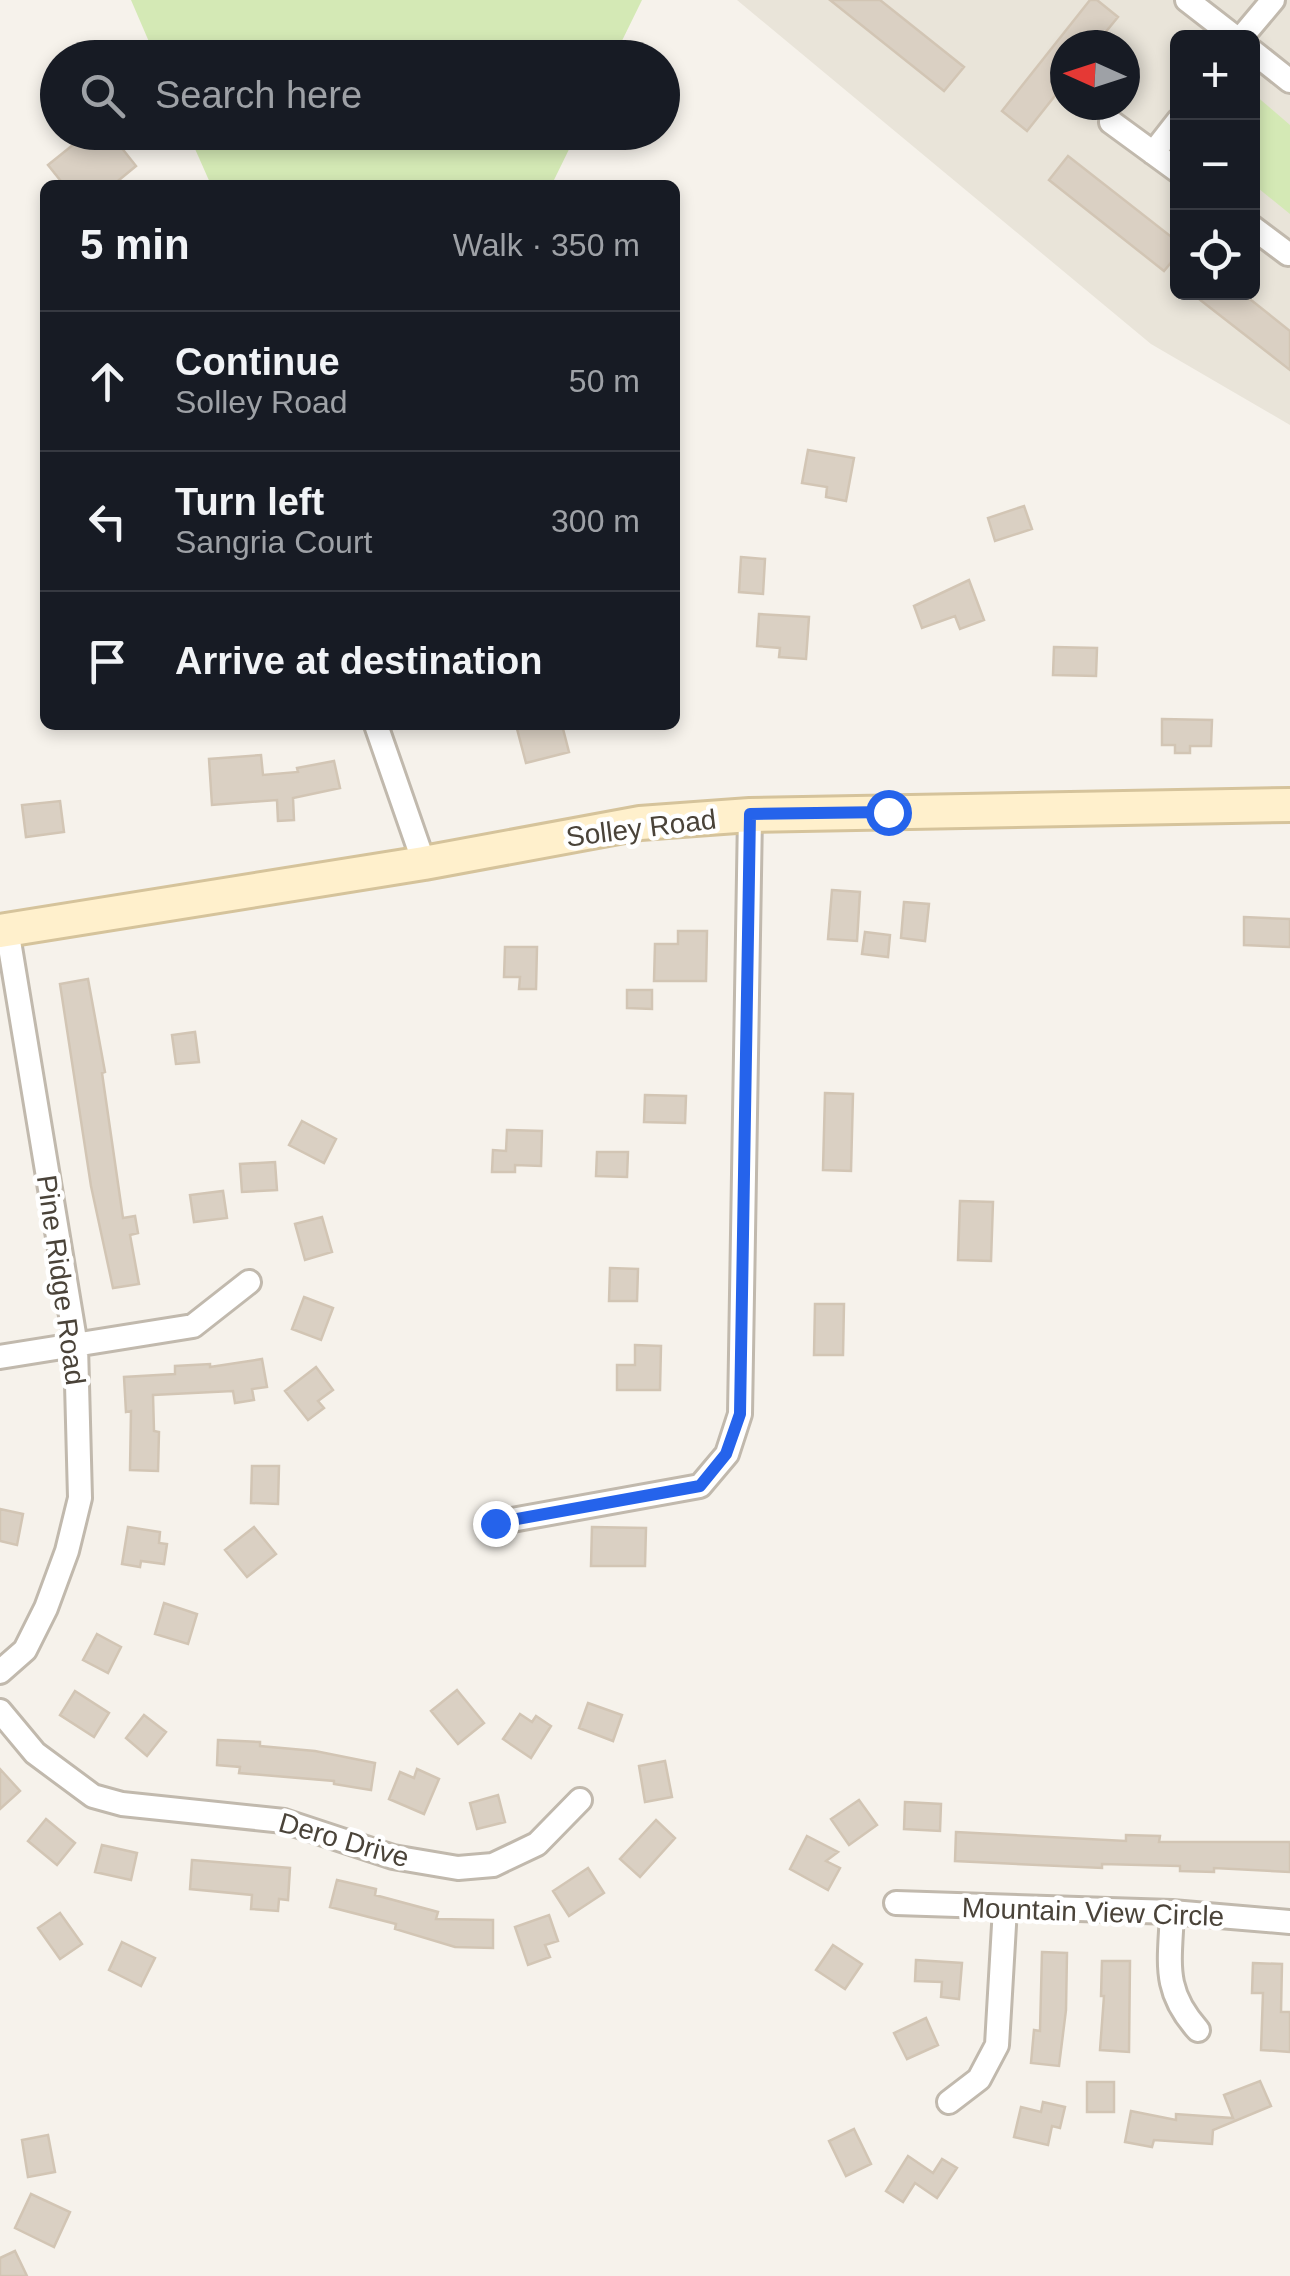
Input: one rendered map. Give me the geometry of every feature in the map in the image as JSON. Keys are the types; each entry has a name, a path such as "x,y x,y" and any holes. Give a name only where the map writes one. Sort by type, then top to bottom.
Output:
{"main road":[{"name":"Solley Road","path":"4,930 424,863 640,823 750,814 1290,806"}],"street":[{"path":"1187,0 1228,30"},
{"path":"1246,30 1273,0"},
{"path":"1260,57 1290,81"},
{"path":"1112,122 1170,165"},
{"path":"1153,153 1170,131"},
{"path":"1260,233 1288,254"},
{"path":"378,730 424,863"},
{"path":"495,1523 700,1486 726,1454 740,1414 750,814"},
{"name":"Pine Ridge Road","path":"0,1672 25,1650 46,1608 67,1551 80,1498 76,1346 4,930"},
{"path":"0,1357 192,1326 249,1282"},
{"name":"Dero Drive","path":"0,1711 35,1752 93,1796 122,1804 284,1820 393,1856 458,1868 493,1865 537,1844 580,1800"},
{"name":"Mountain View Circle","path":"896,1903 1172,1912 1290,1922"},
{"path":"949,2102 979,2079 997,2046 1005,1908"},
{"path":"1172,1912 1169,1973 1178,2008 1198,2030"}],"shaded area":[{"path":"737,0 1290,0 1290,425 1151,344"}],"green space":[{"path":"131,0 642,0 622,40 148,40"},
{"path":"1260,99 1290,125 1290,214 1260,190"},
{"path":"196,150 569,150 554,180 209,180"}],"building":[{"path":"830,0 880,0 964,67 944,91"},
{"path":"1090,0 1097,0 1118,17 1107,30 1066,30"},
{"path":"1050,50 1050,102 1027,131 1002,111"},
{"path":"67,150 123,150 136,166 119,180 60,180 48,165"},
{"path":"1068,156 1170,236 1170,264 1164,271 1049,180"},
{"path":"1200,300 1251,300 1290,331 1290,370"},
{"path":"808,450 854,458 846,501 826,497 827,487 802,483"},
{"path":"1024,506 1032,529 995,541 988,518"},
{"path":"741,557 765,559 763,594 739,592"},
{"path":"969,580 984,620 960,629 955,616 922,628 914,606"},
{"path":"759,614 809,617 806,659 779,657 780,648 757,646"},
{"path":"1054,647 1097,648 1096,676 1053,675"},
{"path":"1162,719 1212,720 1211,746 1190,746 1190,753 1175,753 1175,745 1162,745"},
{"path":"517,730 563,730 569,752 526,763"},
{"path":"261,755 263,775 298,772 297,768 334,761 340,788 293,798 294,820 278,821 277,800 212,805 209,759"},
{"path":"60,801 64,832 26,837 22,805"},
{"path":"832,890 860,892 857,941 828,939"},
{"path":"904,902 929,904 925,941 901,938"},
{"path":"1244,917 1290,919 1290,947 1244,945"},
{"path":"678,931 707,931 706,981 654,981 655,944 678,944"},
{"path":"865,932 890,935 888,957 862,954"},
{"path":"505,947 537,947 536,989 519,989 520,977 504,977"},
{"path":"88,979 105,1072 102,1073 123,1218 135,1216 138,1233 130,1235 139,1284 113,1288 91,1186 60,984"},
{"path":"627,990 652,990 652,1009 627,1008"},
{"path":"195,1032 199,1062 176,1064 172,1035"},
{"path":"825,1093 853,1094 851,1171 823,1170"},
{"path":"645,1095 686,1096 685,1123 644,1122"},
{"path":"302,1121 336,1139 324,1163 289,1145"},
{"path":"507,1130 542,1131 541,1166 515,1165 515,1172 492,1172 493,1150 506,1151"},
{"path":"597,1152 628,1152 627,1177 596,1176"},
{"path":"275,1162 277,1190 242,1192 240,1164"},
{"path":"223,1191 227,1218 194,1222 190,1195"},
{"path":"960,1201 993,1202 991,1261 958,1260"},
{"path":"322,1217 332,1252 305,1260 295,1224"},
{"path":"610,1268 638,1269 637,1301 609,1301"},
{"path":"304,1297 333,1308 321,1340 292,1329"},
{"path":"815,1304 844,1304 843,1355 814,1355"},
{"path":"635,1345 661,1346 660,1390 617,1390 617,1365 635,1365"},
{"path":"262,1359 267,1387 252,1389 254,1400 235,1403 233,1391 153,1395 154,1431 159,1432 158,1471 130,1470 131,1411 126,1412 124,1377 175,1374 175,1366 210,1367"},
{"path":"316,1367 333,1390 318,1401 324,1408 308,1420 285,1391"},
{"path":"252,1466 279,1466 278,1504 251,1503"},
{"path":"0,1509 23,1514 17,1545 0,1541"},
{"path":"128,1527 160,1532 159,1543 167,1544 164,1564 122,1564"},
{"path":"254,1527 276,1554 247,1577 225,1550"},
{"path":"592,1527 646,1528 645,1566 591,1566"},
{"path":"164,1603 197,1614 188,1644 155,1634"},
{"path":"97,1634 121,1647 108,1673 83,1660"},
{"path":"457,1690 484,1723 458,1744 431,1711"},
{"path":"75,1691 109,1713 94,1737 60,1715"},
{"path":"588,1703 622,1715 613,1741 579,1728"},
{"path":"520,1714 532,1722 536,1716 551,1726 531,1758 503,1739"},
{"path":"144,1715 166,1732 147,1756 126,1738"},
{"path":"218,1740 260,1742 260,1746 315,1751 375,1763 371,1790 334,1781 239,1773 240,1767 217,1765"},
{"path":"665,1761 672,1797 645,1802 639,1766"},
{"path":"0,1769 20,1791 0,1809"},
{"path":"417,1769 439,1779 424,1814 389,1799 400,1772 414,1778"},
{"path":"498,1795 505,1822 477,1829 470,1803"},
{"path":"859,1800 877,1825 849,1845 831,1819"},
{"path":"905,1802 941,1804 940,1831 904,1829"},
{"path":"46,1819 75,1843 57,1865 28,1841"},
{"path":"656,1820 675,1838 640,1877 620,1859"},
{"path":"956,1832 1126,1841 1126,1835 1160,1836 1159,1842 1290,1842 1290,1872 955,1861"},
{"path":"807,1836 838,1852 826,1861 840,1868 828,1890 790,1869"},
{"path":"102,1845 137,1853 131,1880 95,1872"},
{"path":"192,1860 290,1868 288,1900 279,1899 278,1911 251,1909 252,1895 190,1889"},
{"path":"588,1868 604,1893 569,1916 553,1891"},
{"path":"337,1880 376,1889 375,1895 438,1912 436,1919 493,1920 493,1948 455,1947 395,1929 396,1924 330,1907"},
{"path":"60,1913 82,1944 60,1959 38,1928"},
{"path":"549,1915 558,1941 545,1945 550,1957 528,1965 515,1927"},
{"path":"122,1942 155,1958 141,1986 109,1970"},
{"path":"833,1945 862,1964 845,1989 816,1970"},
{"path":"1042,1952 1067,1953 1066,2010 1059,2066 1031,2063 1034,2030 1040,2031"},
{"path":"916,1960 962,1963 959,1999 941,1997 942,1982 915,1981"},
{"path":"1102,1961 1130,1961 1129,2052 1100,2050"},
{"path":"1253,1963 1282,1964 1281,2012 1290,2012 1290,2052 1261,2050 1263,1993 1252,1993"},
{"path":"926,2018 938,2045 907,2059 894,2033"},
{"path":"1260,2081 1271,2106 1213,2130 1212,2144 1154,2140 1152,2147 1125,2142 1131,2111 1176,2120 1176,2114 1233,2118 1224,2095"},
{"path":"1087,2082 1114,2082 1114,2112 1087,2112"},
{"path":"1043,2102 1065,2107 1060,2128 1052,2126 1048,2145 1014,2137 1021,2107 1041,2112"},
{"path":"854,2129 871,2164 846,2176 829,2141"},
{"path":"48,2135 55,2172 28,2177 22,2140"},
{"path":"908,2156 933,2173 942,2159 957,2168 937,2198 915,2183 903,2202 886,2191"},
{"path":"31,2194 70,2212 54,2247 15,2228"},
{"path":"15,2251 27,2276 0,2276 0,2258"}],"route":[{"path":"495,1523 700,1486 726,1454 740,1414 750,814 888,812"}]}
